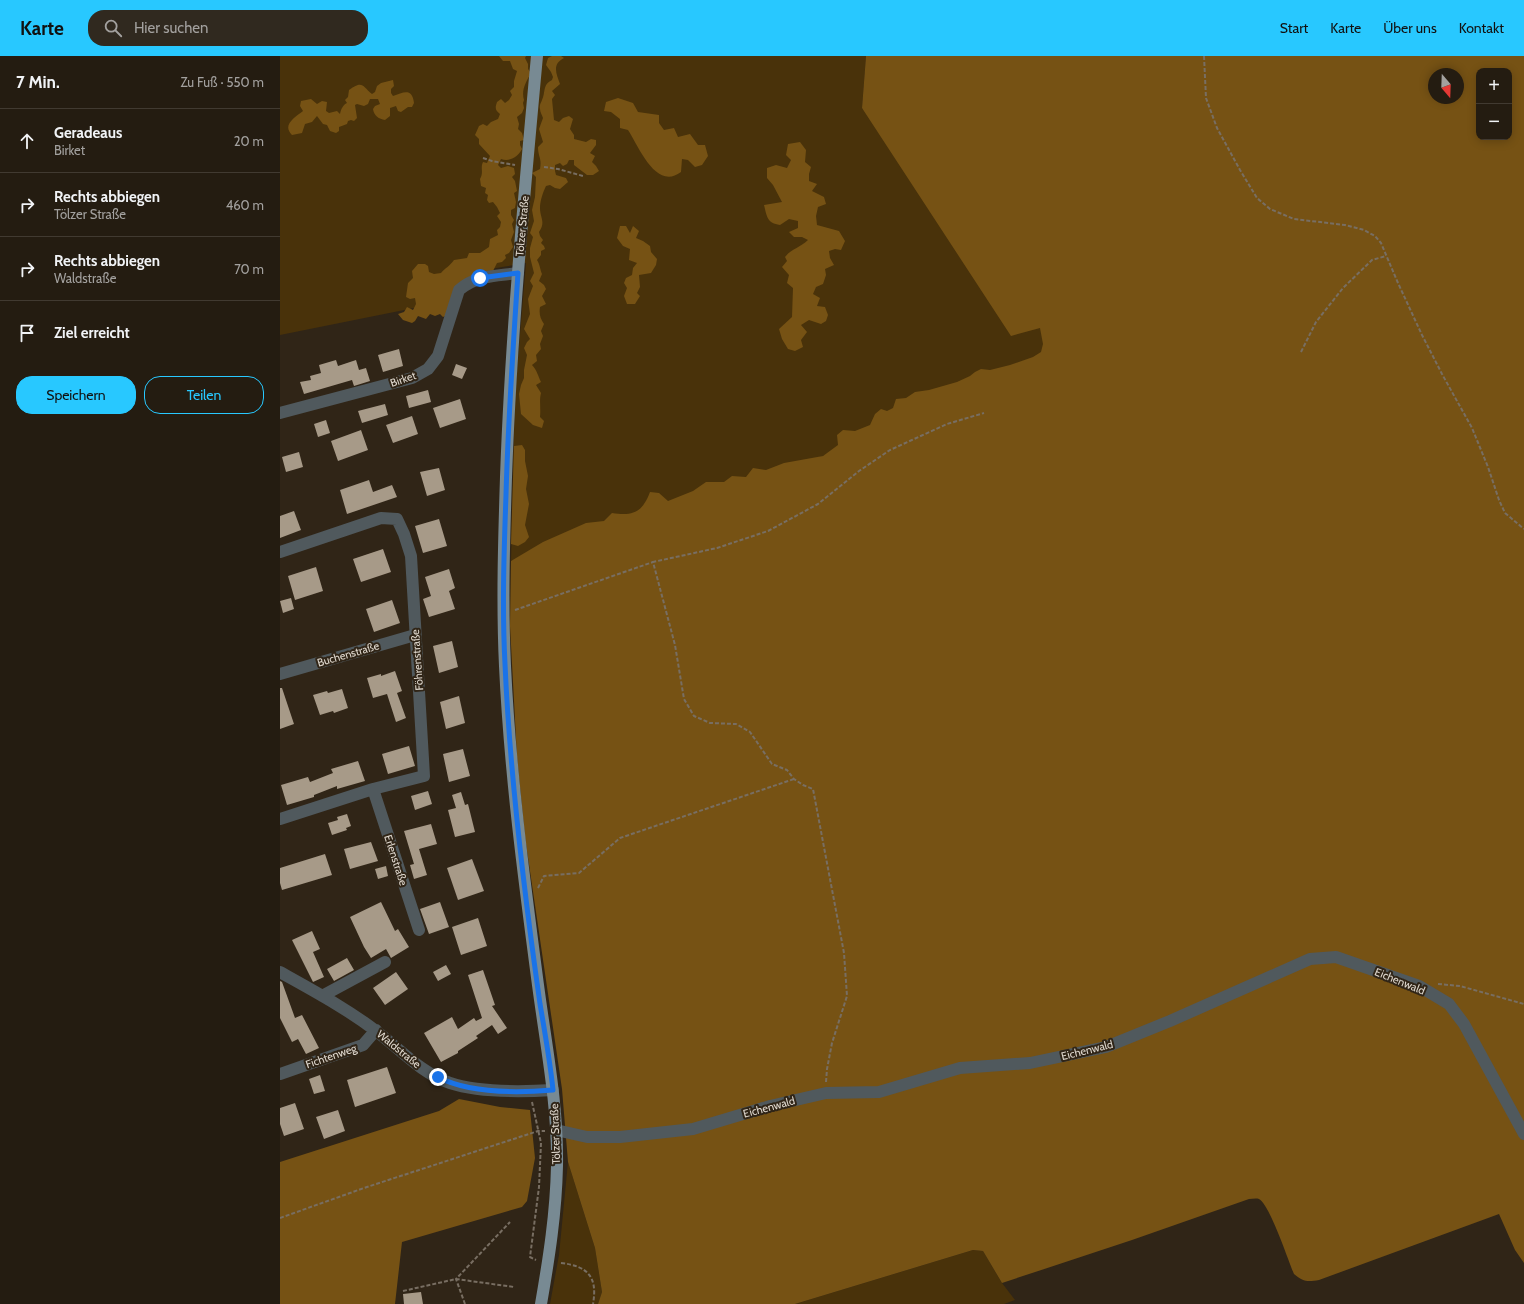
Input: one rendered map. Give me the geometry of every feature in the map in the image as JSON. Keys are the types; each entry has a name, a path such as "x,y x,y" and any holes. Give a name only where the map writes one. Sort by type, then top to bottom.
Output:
{"main road":[{"name":"Tölzer Straße","path":"536,56 509,392 504,533 504,614 505,663 511,761 527,898 553,1090 556,1130 555,1208 544,1261 541,1304"}],"street":[{"name":"Birket","path":"280,413 412,378 428,369 438,356 459,290 468,282 480,278 518,273"},
{"name":"Föhrenstraße","path":"280,552 382,518 397,519 404,534 411,556 424,776 373,789 280,819"},
{"name":"Buchenstraße","path":"280,674 415,635"},
{"name":"Erlenstraße","path":"373,789 419,930"},
{"name":"Eichenwald","path":"556,1130 587,1137 620,1137 693,1129 770,1106 826,1093 879,1092 960,1068 1030,1063 1106,1047 1170,1022 1310,959 1336,957 1420,986 1449,1004 1464,1024 1524,1134"},
{"path":"322,996 385,962"},
{"name":"Waldstraße","path":"280,972 376,1030 419,1067 449,1083 466,1087 504,1091 553,1090"},
{"name":"Fichtenweg","path":"280,1074 363,1045 376,1030"}],"path":[{"path":"1204,56 1206,98 1217,128 1257,198 1270,209 1294,219 1345,225 1364,230 1375,236 1381,243 1398,283 1442,374 1472,428 1505,513 1524,529"},
{"path":"483,158 514,165"},
{"path":"544,167 583,176"},
{"path":"1301,352 1316,322 1343,288 1372,260 1386,256"},
{"path":"504,614 653,562 717,548 768,531 818,504 859,471 890,450 947,424 984,413"},
{"path":"653,562 675,645 684,698 694,716 710,723 736,724 750,732 772,764 788,770 794,779 813,789 844,953 847,996 832,1043 827,1069 826,1093"},
{"path":"527,898 535,894 544,876 579,873 620,838 794,779"},
{"path":"1420,986 1439,983 1460,986 1524,1004"},
{"path":"532,1091 532,1106 541,1143 539,1187 530,1257 532,1260 544,1261"},
{"path":"280,1218 538,1131 556,1130"},
{"path":"456,1279 510,1222"},
{"path":"561,1264 578,1266 591,1276 594,1288 593,1304"},
{"path":"456,1279 465,1304"},
{"path":"403,1291 456,1279 514,1287"}],"shaded area":[{"path":"280,56 866,56 862,108 1041,328 1054,355 823,456 511,561 515,394 526,263 478,271 429,305 280,335"},
{"path":"499,56 526,56 525,58 528,64 528,69 531,73 524,89 524,108 522,113 517,117 519,124 518,129 522,133 524,140 520,141 522,149 511,159 501,159 498,165 501,168 508,166 514,168 515,174 512,177 515,181 517,191 514,193 516,202 515,208 511,210 511,215 514,220 512,224 514,232 511,240 513,247 509,253 505,255 506,258 502,262 497,263 493,271 474,276 448,315 443,317 440,314 435,316 430,314 426,319 418,316 412,323 403,320 398,314 404,312 407,307 413,310 416,304 415,298 410,299 406,297 408,283 413,278 412,271 418,264 425,264 428,266 429,272 434,274 441,273 454,260 467,258 469,253 480,253 489,247 490,239 498,235 497,230 500,227 501,222 497,216 500,213 493,202 489,203 487,200 488,195 485,193 486,188 481,186 480,179 483,162 487,163 490,156 479,144 479,139 475,135 479,126 483,124 487,126 491,122 498,119 500,114 496,109 497,102 501,99 505,103 512,95 510,91 514,87 517,71 513,69 510,61 503,61"},
{"path":"552,56 561,56 564,58 560,60 556,66 556,73 560,84 552,91 555,95 552,99 554,120 559,122 563,118 569,116 573,119 570,129 574,135 574,139 586,142 591,139 596,140 596,145 590,153 595,156 592,162 599,171 593,175 587,175 574,165 574,160 569,160 567,164 563,166 560,163 555,165 556,175 566,178 568,182 560,189 550,185 546,186 541,200 540,211 542,225 539,232 543,240 541,243 545,249 541,251 541,255 537,260 542,274 539,281 546,289 542,296 546,304 540,307 540,316 544,324 541,331 543,336 540,344 541,349 536,355 537,361 532,365 541,382 536,385 541,393 540,417 544,421 542,428 533,425 521,414 519,394 524,378 527,355 524,348 530,339 524,329 530,314 528,299 533,286 530,281 534,273 530,257 530,248 533,237 530,233 534,221 532,210 535,197 536,177 532,173 540,169 541,162 538,147 543,142 539,129 543,118 540,111 540,106 545,86 552,80 553,77 546,65 548,58"},
{"path":"866,56 1524,56 1524,1263 1515,1250 1499,1214 1319,1280 1306,1281 1300,1279 1294,1274 1273,1222 1263,1203 1259,1199 1249,1199 1002,1283 983,1251 973,1250 795,1304 598,1304 602,1292 595,1248 568,1162 562,1089 525,837 517,757 510,626 511,561 543,542 586,523 604,521 612,513 626,514 636,512 644,505 650,492 659,493 668,501 693,491 706,482 724,482 732,476 746,477 753,468 766,470 784,463 823,456 838,445 837,435 843,430 855,431 870,425 875,414 881,409 887,411 893,408 896,399 906,398 915,392 929,390 957,382 981,369 990,370 1010,365 1033,357 1041,352 1043,344 1040,328 1011,336 862,108"},
{"path":"393,80 394,86 391,89 391,93 393,96 406,92 409,93 413,98 414,103 412,107 408,107 401,112 398,111 396,106 390,108 390,116 385,120 374,114 373,109 375,106 380,104 378,99 370,99 368,104 364,106 357,104 355,105 357,118 354,121 348,121 347,124 339,127 339,131 336,133 330,131 327,125 323,124 317,116 312,122 305,124 302,133 292,135 289,131 288,128 290,122 303,111 300,106 301,101 311,99 317,104 322,101 327,102 326,111 329,113 337,111 340,114 342,107 347,103 345,100 348,97 349,90 357,85 362,85 372,94 381,83"},
{"path":"618,98 633,103 638,112 659,115 659,123 664,130 674,128 678,137 690,134 698,145 705,145 708,156 702,165 695,167 688,160 682,159 681,172 672,176 664,176 656,172 643,156 628,130 620,128 620,119 611,112 604,111 606,102"},
{"path":"800,142 806,150 805,162 811,167 809,181 817,184 812,191 824,197 826,204 818,207 816,216 817,225 839,231 845,241 841,250 835,249 829,251 830,258 834,265 825,269 826,275 823,284 816,287 813,294 820,298 817,306 825,307 828,315 826,321 821,324 809,320 801,325 807,332 801,340 803,347 795,351 788,349 782,339 779,329 792,317 793,288 787,283 789,275 782,267 787,261 785,257 808,240 802,237 794,237 789,232 798,228 798,221 789,219 780,225 772,223 768,219 764,205 782,202 773,185 767,178 767,168 776,165 787,168 791,160 786,155 788,144"},
{"path":"620,226 626,226 630,233 633,226 639,231 636,238 650,246 651,252 657,259 656,265 651,273 639,275 640,287 637,293 640,296 635,304 627,304 624,296 627,288 624,283 626,278 632,275 633,268 637,263 629,260 630,249 623,246 617,238"},
{"path":"522,445 525,450 525,461 528,476 526,489 529,504 525,525 529,537 525,542 518,546 511,544 514,446"},
{"path":"459,1099 500,1107 530,1110 535,1158 527,1201 522,1207 402,1242 395,1304 280,1304 280,1162 439,1111"},
{"path":"568,1162 595,1248 602,1292 598,1304 550,1304 559,1255"},
{"path":"973,1250 983,1251 1002,1283 1015,1300 1004,1304 795,1304"}],"building":[{"path":"399,349 403,366 383,372 378,355"},
{"path":"336,360 338,366 356,360 359,370 366,368 370,381 354,386 352,380 304,394 300,382 311,380 310,376 321,373 319,365"},
{"path":"456,364 467,368 462,379 452,375"},
{"path":"428,390 431,402 409,408 406,396"},
{"path":"460,399 466,419 440,428 433,408"},
{"path":"385,404 388,415 362,423 358,411"},
{"path":"412,416 418,434 393,443 386,425"},
{"path":"326,420 330,433 318,437 314,424"},
{"path":"361,430 368,450 338,461 331,441"},
{"path":"299,452 303,467 286,472 282,457"},
{"path":"439,468 445,490 427,496 420,472"},
{"path":"369,480 373,492 392,485 397,497 347,514 340,490"},
{"path":"294,511 301,530 280,538 280,516"},
{"path":"439,519 447,546 423,553 415,526"},
{"path":"383,549 391,572 361,582 353,559"},
{"path":"316,567 323,591 295,600 288,576"},
{"path":"449,569 455,588 449,591 455,609 429,617 423,599 431,596 425,577"},
{"path":"291,598 294,609 283,613 280,601"},
{"path":"392,600 400,623 374,632 366,609"},
{"path":"452,641 458,667 439,673 433,646"},
{"path":"395,671 402,691 397,693 406,718 396,722 387,694 373,698 367,678 381,674 381,676"},
{"path":"280,688 282,688 294,724 280,729"},
{"path":"342,689 348,708 334,713 333,711 320,715 313,695"},
{"path":"459,696 465,723 446,729 440,702"},
{"path":"409,746 415,766 388,774 382,754"},
{"path":"463,749 470,776 449,782 443,754"},
{"path":"358,761 365,781 337,789 337,786 314,795 314,797 287,805 281,785 308,777 310,782 333,773 331,769"},
{"path":"428,791 432,804 415,810 411,796"},
{"path":"461,792 465,805 468,804 475,832 455,837 448,810 456,808 452,795"},
{"path":"347,814 351,826 346,828 347,830 332,835 328,823 338,820 337,817"},
{"path":"431,824 437,844 419,849 427,875 414,879 410,865 414,864 404,831"},
{"path":"371,842 378,861 350,869 344,849"},
{"path":"325,854 332,875 282,890 280,883 280,868"},
{"path":"472,859 484,891 458,900 447,868"},
{"path":"386,866 388,876 378,879 375,869"},
{"path":"381,902 395,931 398,929 409,947 391,958 386,949 371,958 364,947 350,917"},
{"path":"440,902 449,927 429,934 420,909"},
{"path":"478,918 487,946 461,955 452,927"},
{"path":"312,931 320,949 313,952 324,977 313,982 292,940"},
{"path":"347,958 354,970 334,981 327,969"},
{"path":"446,965 451,974 438,981 433,972"},
{"path":"483,970 495,1005 492,1006 507,1028 498,1034 492,1025 476,1036 478,1038 458,1051 458,1053 441,1062 424,1033 452,1017 458,1029 474,1018 476,1021 482,1018 468,975"},
{"path":"396,972 408,989 385,1005 373,988"},
{"path":"280,981 282,982 295,1018 302,1015 319,1048 306,1054 298,1039 292,1042 280,1018"},
{"path":"387,1067 396,1093 355,1107 347,1080"},
{"path":"320,1075 325,1091 314,1094 309,1079"},
{"path":"295,1103 304,1129 284,1136 280,1124 280,1108"},
{"path":"338,1110 345,1131 324,1139 316,1117"},
{"path":"421,1292 423,1304 404,1304 403,1294"}],"route":[{"path":"438,1077 449,1083 466,1087 504,1091 553,1090 548,1048 540,1005 519,837 511,761 505,663 504,562 509,392 518,273 480,278"}]}
